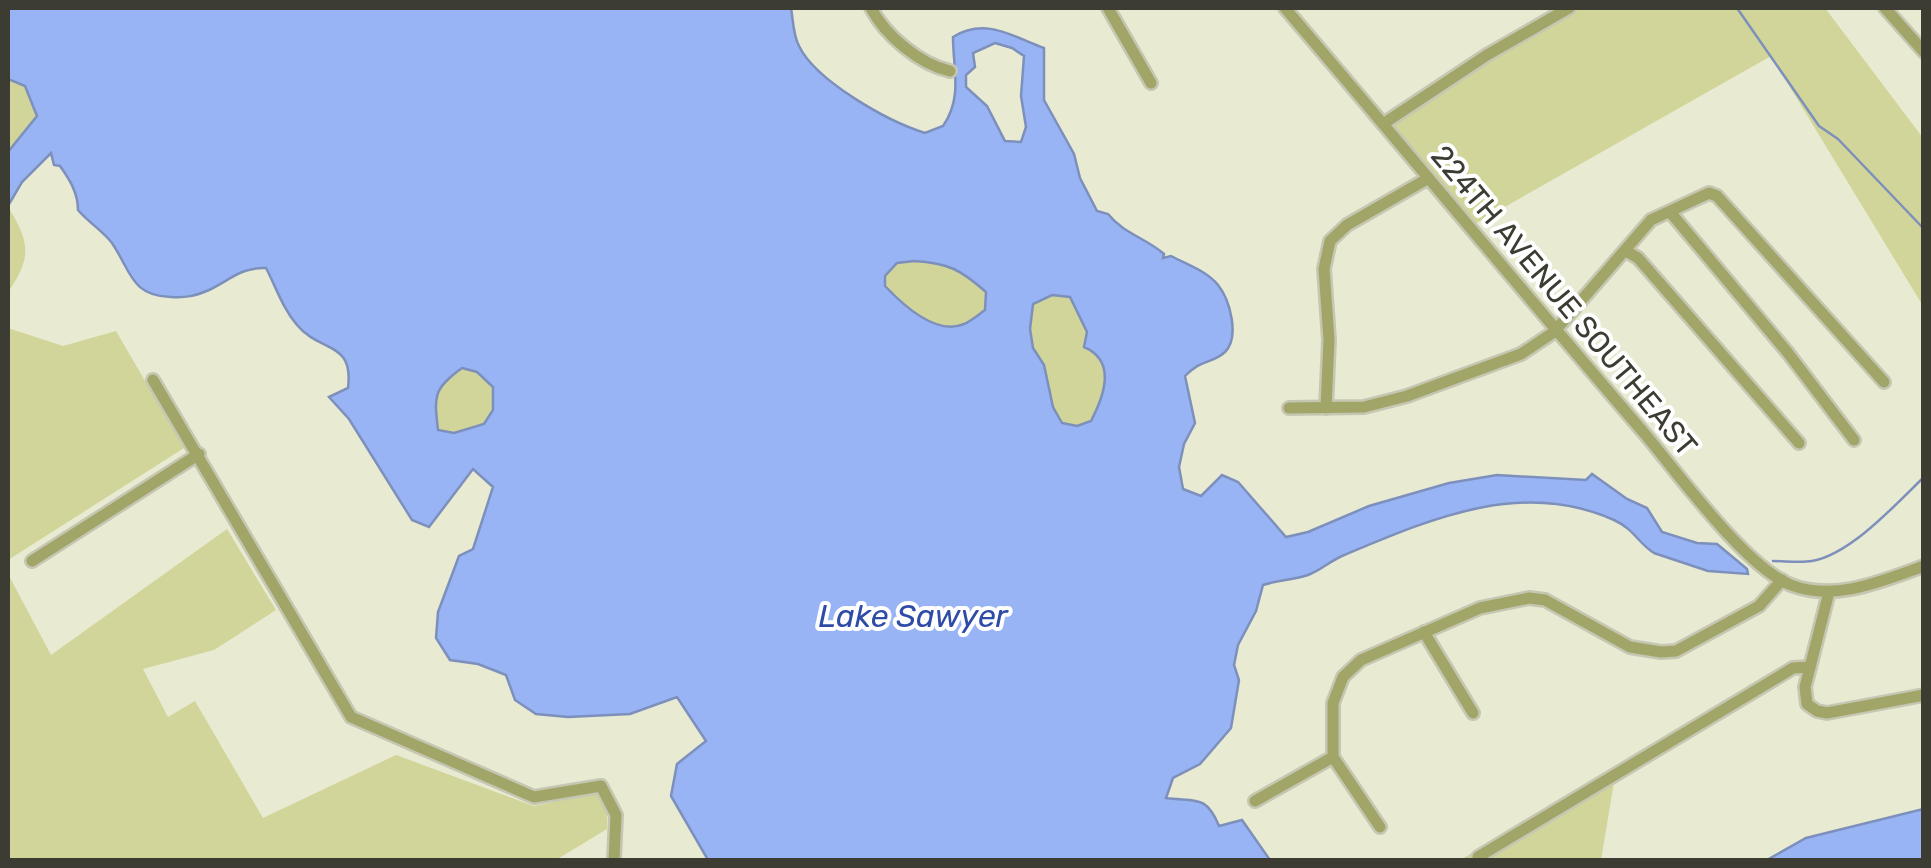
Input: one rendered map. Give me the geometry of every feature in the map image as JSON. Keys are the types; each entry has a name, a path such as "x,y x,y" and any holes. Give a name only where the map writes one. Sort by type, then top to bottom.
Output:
{"street":[{"path":"871,8 895,38 924,61 950,71"},
{"path":"1108,8 1151,83"},
{"path":"1289,11 1304,8"},
{"path":"1383,124 1487,55 1568,8"},
{"path":"1885,8 1924,52"},
{"name":"224TH AVENUE SOUTHEAST","path":"1289,11 1554,332 1742,548 1782,580 1829,592"},
{"path":"1326,408 1329,340 1324,269 1330,241 1347,225 1427,178"},
{"path":"1289,408 1364,407 1408,396 1513,357 1554,332 1651,220 1709,193 1717,196 1884,382"},
{"path":"1671,213 1788,353 1854,440"},
{"path":"1626,251 1638,258 1799,443"},
{"path":"152,380 351,717 534,796 601,786 608,794 618,826 614,860"},
{"path":"32,561 199,454"},
{"path":"1924,566 1883,581 1829,592 1805,700 1817,711 1842,712 1924,695"},
{"path":"1380,828 1333,756 1333,703 1343,677 1362,660 1480,608 1512,600 1546,600 1630,647 1661,652 1688,646 1758,606 1782,580"},
{"path":"1424,632 1473,713"},
{"path":"1478,857 1793,668 1810,667"},
{"path":"1256,801 1333,756"}],"green space":[{"path":"1580,8 1825,8 1923,138 1923,306 1771,56 1473,225 1383,124"},
{"path":"8,79 25,86 37,117 8,152"},
{"path":"8,207 21,230 25,250 21,269 8,292"},
{"path":"914,261 946,266 970,278 987,292 985,310 967,323 953,327 920,316 885,285 885,275 896,263"},
{"path":"1052,295 1070,297 1104,364 1105,394 1091,421 1077,426 1062,423 1053,407 1044,365 1033,348 1033,304"},
{"path":"8,328 63,346 116,331 184,448 8,560"},
{"path":"462,368 477,372 493,387 493,410 484,424 454,433 437,430 437,394"},
{"path":"227,529 276,610 214,650 143,669 168,717 195,701 263,818 396,755 534,806 597,793 607,807 607,829 556,860 8,860 8,574 51,655"},
{"path":"1616,770 1601,860 1460,860"}],"water":[{"name":"Lake Sawyer","path":"8,8 791,8 797,42 821,73 873,109 925,133 943,126 953,104 953,37 976,29 999,31 1044,48 1044,100 1074,154 1080,178 1097,211 1108,214 1164,254 1163,258 1171,256 1208,276 1226,300 1233,328 1229,345 1220,356 1185,376 1195,423 1184,444 1179,467 1183,489 1201,496 1222,475 1238,482 1286,537 1308,532 1369,506 1449,483 1497,475 1586,480 1592,474 1647,508 1662,532 1697,543 1717,544 1748,574 1708,571 1654,553 1621,524 1579,508 1510,503 1441,518 1342,556 1308,575 1263,585 1256,611 1238,645 1234,665 1239,680 1231,728 1200,764 1173,778 1166,798 1204,804 1219,826 1242,820 1270,860 708,860 671,796 677,764 706,741 677,697 630,714 536,714 515,700 506,675 478,664 450,660 436,638 438,612 459,556 473,549 493,487 473,469 429,527 412,520 349,419 329,397 348,388 346,362 341,354 297,325 266,268 243,272 190,296 158,296 148,292 134,280 108,239 78,210 73,187 60,166 54,165 51,153 22,182 8,206 8,152 37,116 25,86 8,79","holes":["995,43 1024,56 1021,96 1026,127 1021,142 1005,141 987,106 966,87 966,75 975,67 973,53","897,263 936,264 961,273 986,292 985,310 967,323 953,327 931,322 885,286 885,276","1052,295 1070,297 1087,332 1084,347 1101,361 1104,370 1103,390 1091,421 1077,426 1062,423 1053,407 1044,365 1033,348 1033,304","462,368 477,372 493,387 493,410 484,424 454,433 438,430 438,394"]},
{"path":"1923,809 1923,860 1767,860 1806,838"}],"waterway":[{"path":"1737,8 1819,126 1838,139 1924,229"},
{"path":"1773,561 1812,561 1842,549 1924,477"}]}
